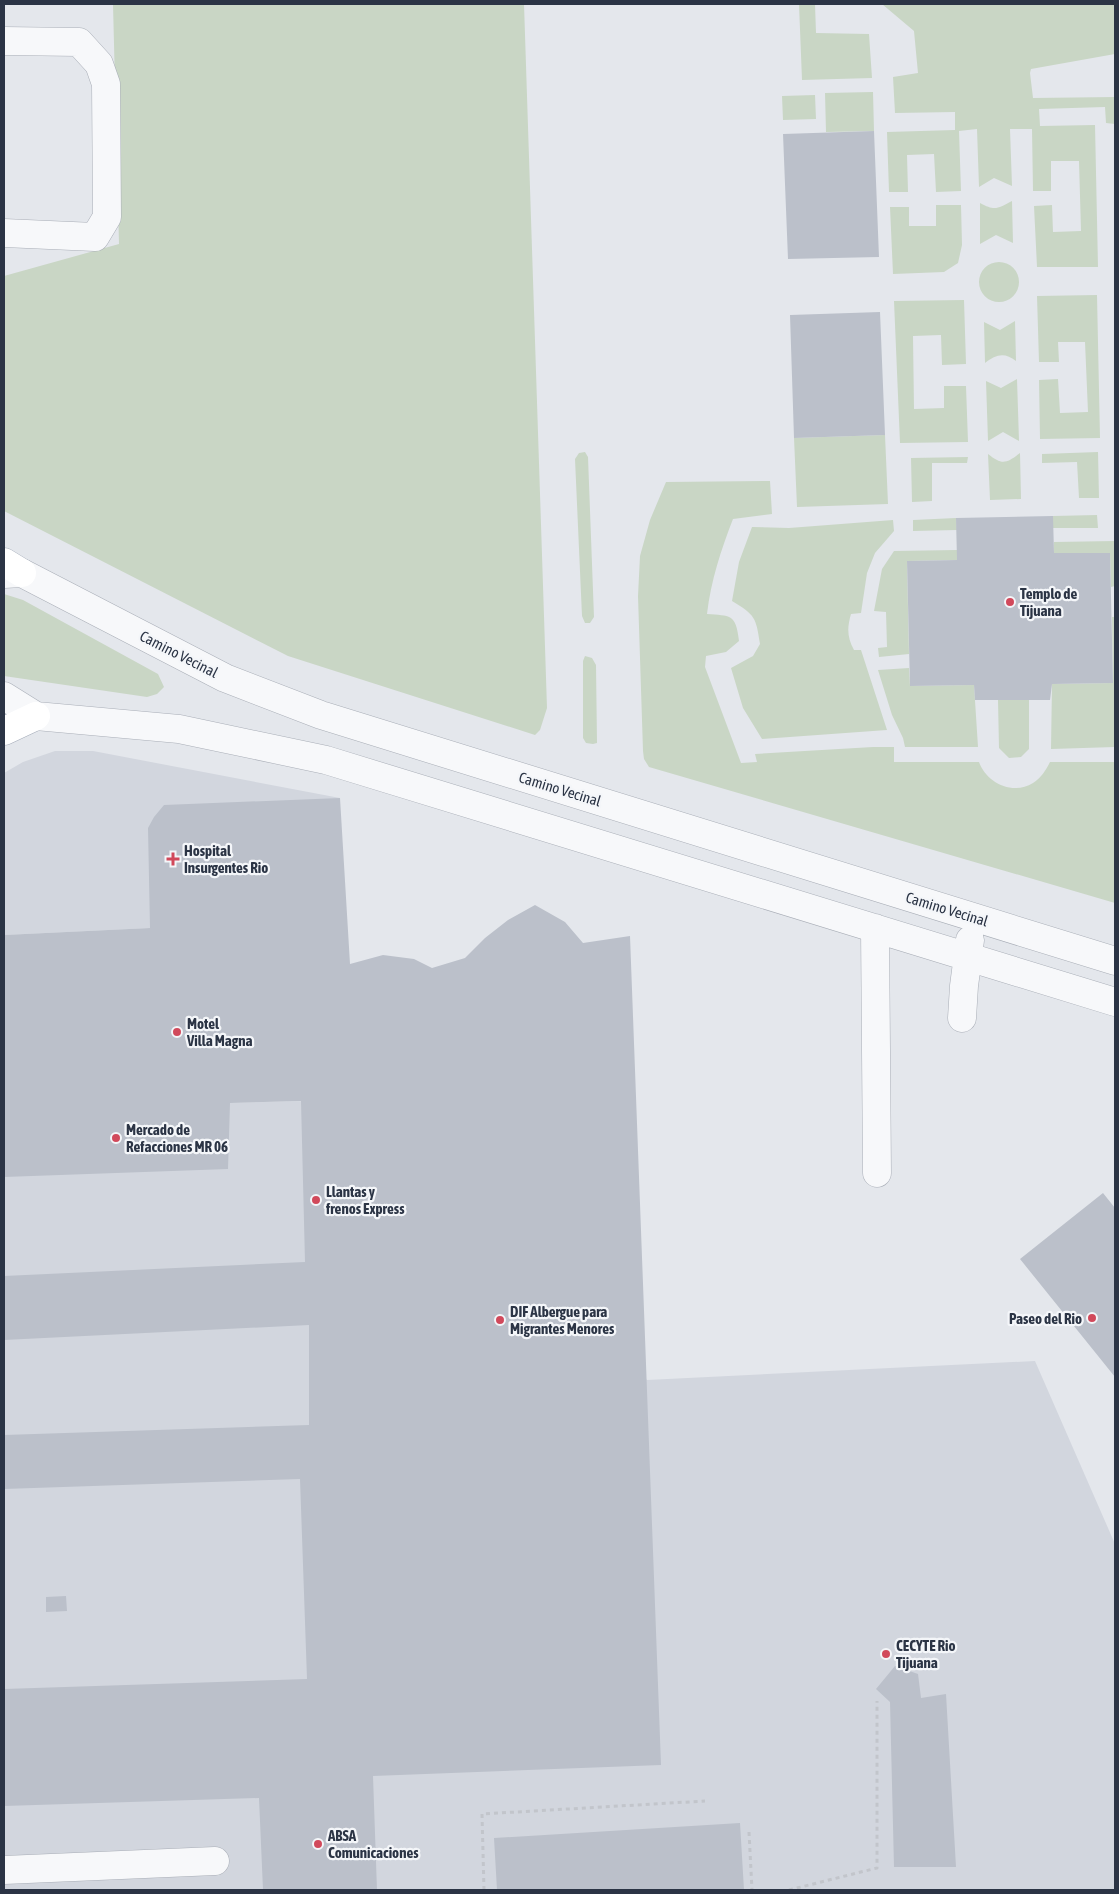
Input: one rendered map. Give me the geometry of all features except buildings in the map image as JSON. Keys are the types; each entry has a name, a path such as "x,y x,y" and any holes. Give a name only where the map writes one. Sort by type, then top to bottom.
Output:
{"main road":[{"path":"4,731 36,716"}],"street":[{"path":"4,41 79,42 99,64 106,84 107,217 95,236 4,233"},
{"name":"Camino Vecinal","path":"10,570 225,678 285,703 1115,961"},
{"path":"4,696 36,716 179,729 326,760 1115,1002"},
{"path":"962,1018 967,956 973,917"},
{"path":"875,928 877,1173"},
{"path":"4,1870 215,1861"}],"path":[{"path":"790,1890 877,1868 877,1700"},
{"path":"484,1890 482,1814 705,1801"},
{"path":"749,1832 752,1890"}],"shaded area":[{"name":"Hospital Insurgentes Rio","path":"55,751 93,751 340,798 150,928 4,935 4,773 23,762"},
{"path":"351,1100 647,1380 1035,1361 1115,1544 1115,1890 4,1890 4,1108"}],"green space":[{"path":"113,4 524,4 547,708 540,730 535,735 288,656 4,511 4,276 119,244"},
{"path":"799,4 815,4 816,33 869,34 872,78 802,80"},
{"path":"882,4 1115,4 1115,54 1031,69 1030,73 1033,98 1115,97 1115,124 1106,123 1105,107 1039,109 1040,126 1095,125 1098,267 1037,267 1034,206 1052,205 1053,232 1081,231 1079,161 1051,161 1051,191 1033,191 1032,129 1010,129 1012,186 994,178 979,187 977,129 959,131 961,191 936,192 934,154 907,155 908,192 889,192 887,132 955,130 955,112 895,113 893,77 918,73 914,31"},
{"path":"873,92 874,131 826,132 825,93"},
{"path":"815,95 816,119 783,120 782,96"},
{"path":"1012,201 1013,243 996,235 980,244 980,203 996,208"},
{"path":"936,205 961,205 962,245 958,263 944,272 893,274 890,207 909,207 909,226 936,226"},
{"path":"1003,262 1010,265 1016,271 1019,282 1018,290 1010,299 1003,302 995,302 988,299 980,290 979,278 982,271 991,263"},
{"path":"1097,295 1100,438 1040,439 1039,380 1058,379 1060,413 1088,412 1085,342 1058,342 1059,362 1039,362 1037,296"},
{"path":"964,300 966,364 942,365 941,335 913,336 914,409 944,408 944,386 966,386 968,442 900,443 894,301"},
{"path":"1015,321 1016,361 1008,356 1000,355 985,363 984,322 1000,330"},
{"path":"1017,379 1019,441 1003,432 988,441 986,381 1001,388"},
{"path":"885,435 888,504 797,507 794,438"},
{"path":"585,452 588,457 594,617 590,623 585,623 582,616 575,459 579,453"},
{"path":"1098,452 1099,498 1079,498 1077,462 1042,463 1042,454"},
{"path":"1020,453 1021,499 990,500 988,454 1004,462"},
{"path":"968,457 967,463 932,463 932,501 912,502 911,458"},
{"path":"770,481 772,514 733,519 717,565 707,614 730,618 734,621 738,632 739,641 726,652 706,656 705,667 741,763 757,762 755,754 894,747 894,762 979,762 987,776 994,781 1001,785 1017,788 1025,787 1036,781 1050,762 1115,762 1115,903 649,767 644,759 643,751 638,596 640,556 650,520 666,482"},
{"path":"1097,515 1098,528 1053,528 1053,516"},
{"path":"956,518 957,530 913,531 913,520"},
{"path":"893,520 894,531 875,553 867,573 861,613 851,614 848,628 854,650 861,650 887,730 762,739 743,708 731,668 753,656 760,644 753,618 746,610 732,601 739,562 752,527 789,528"},
{"path":"1115,541 1115,586 1111,587 1110,553 1054,553 1054,542"},
{"path":"957,550 957,560 907,561 909,654 879,657 878,648 887,647 886,612 874,611 882,569 894,551"},
{"path":"4,594 23,600 158,674 164,687 157,694 147,697 4,676"},
{"path":"1112,617 1115,617 1115,747 1051,749 1052,684 1113,683"},
{"path":"585,656 592,658 596,665 597,743 593,744 586,743 583,738 583,661"},
{"path":"909,668 910,686 974,685 978,747 905,747 903,738 892,715 878,670"},
{"path":"1029,699 1029,749 1021,757 1009,758 999,748 998,700"}],"place":[{"name":"Templo de Tijuana","path":"1010,602"},
{"name":"Hospital Insurgentes Rio","path":"173,859"},
{"name":"Motel Villa Magna","path":"177,1032"},
{"name":"Mercado de Refacciones MR 06","path":"116,1138"},
{"name":"Llantas y frenos Express","path":"316,1200"},
{"name":"Paseo del Rio","path":"1092,1318"},
{"name":"DIF Albergue para Migrantes Menores","path":"500,1320"},
{"name":"CECYTE Rio Tijuana","path":"886,1654"},
{"name":"ABSA Comunicaciones","path":"318,1844"}]}
